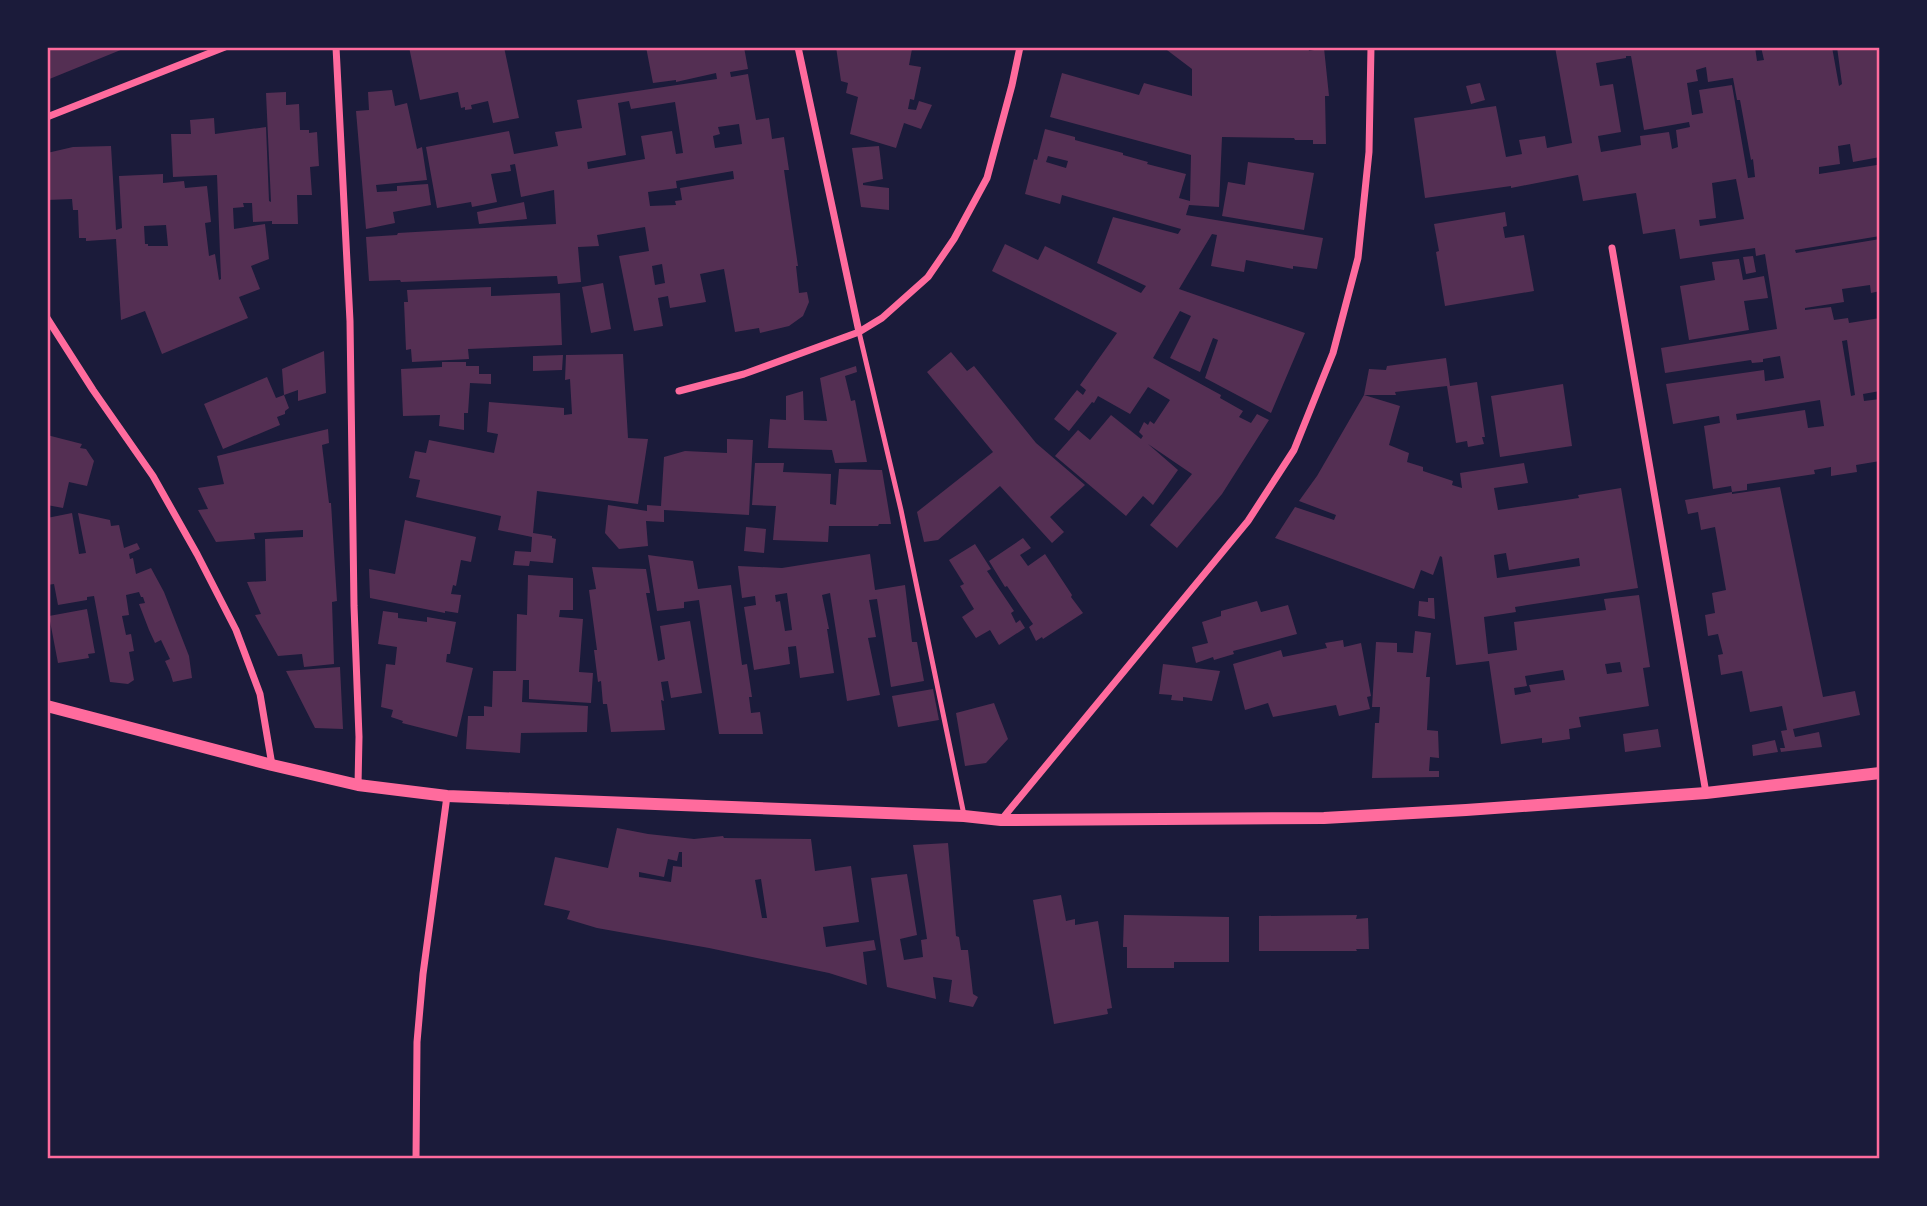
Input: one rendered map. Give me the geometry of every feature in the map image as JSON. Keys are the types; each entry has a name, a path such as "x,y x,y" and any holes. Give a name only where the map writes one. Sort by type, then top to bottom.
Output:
{"street":[{"path":"47,117 225,47"},
{"path":"336,47 350,321 358,785"},
{"path":"798,47 859,332"},
{"path":"679,391 744,374 859,332 882,318 928,277 954,239 987,178 1020,47"},
{"path":"1002,820 1248,521 1294,450 1333,353 1357,258 1369,152 1371,47"},
{"path":"1612,248 1706,793"},
{"path":"47,318 153,476 236,630 260,694 272,765"},
{"path":"47,706 358,785 447,796 964,816 1002,820 1324,818 1479,810 1706,793 1880,774"},
{"path":"416,1159 417,1042 423,974 447,796"}],"lane":[{"path":"859,332 904,523 964,816"}],"building":[{"path":"47,47 128,47 47,80"},
{"path":"409,47 504,47 519,118 493,123 488,101 471,105 472,109 465,110 465,107 461,108 458,92 420,100"},
{"path":"646,47 744,47 748,69 730,72 731,77 748,74 756,120 769,118 772,139 784,137 789,170 784,170 798,266 799,293 807,292 809,302 803,316 789,326 760,333 759,328 735,332 724,269 700,274 706,302 670,308 668,296 658,298 663,326 634,331 619,256 649,251 645,227 597,235 599,246 578,247 581,282 558,284 557,276 369,281 366,237 556,224 554,190 521,197 515,164 510,165 511,171 491,174 497,202 472,207 471,202 437,208 426,147 509,131 514,154 558,146 555,132 582,128 577,100 717,79 716,73 676,82 653,83","holes":["629,101 631,109 675,102 683,153 676,154 672,131 641,136 645,159 588,169 587,162 626,155 618,103","739,124 742,144 715,148 713,136 720,134 718,127","733,171 734,179 680,188 682,200 675,201 676,205 650,206 648,192 677,188 676,181","662,264 665,283 655,285 652,266"]},
{"path":"836,47 912,49 909,65 921,67 914,100 910,99 908,109 916,110 919,101 932,105 921,129 904,123 896,148 850,134 858,97 846,93 848,83 841,81"},
{"path":"1163,47 1308,47 1309,51 1324,48 1329,96 1325,96 1326,144 1313,144 1313,140 1294,138 1222,137 1219,207 1189,205 1186,215 1323,238 1317,269 1293,266 1293,269 1246,260 1244,272 1211,266 1217,235 1212,234 1179,289 1305,333 1271,413 1205,378 1218,340 1213,338 1200,372 1170,358 1191,316 1180,311 1153,358 1221,395 1220,398 1243,411 1239,417 1251,423 1257,414 1269,420 1222,494 1177,548 1150,525 1192,474 1148,444 1178,470 1153,505 1143,496 1126,516 1055,456 1078,430 1090,440 1111,415 1141,439 1143,436 1139,432 1144,422 1148,425 1150,421 1154,424 1170,400 1148,387 1130,414 1098,396 1069,431 1054,419 1077,390 1083,395 1086,390 1080,385 1117,333 992,271 1005,244 1038,260 1045,246 1141,293 1146,286 1097,263 1113,217 1178,234 1181,229 1062,195 1060,204 1025,194 1045,129 1123,153 1148,162 1147,164 1186,174 1179,198 1190,201 1191,155 1050,117 1062,73 1139,95 1144,83 1192,96 1192,69","holes":["1048,156 1068,161 1066,168 1046,162"]},
{"path":"1555,47 1755,47 1757,61 1764,60 1761,47 1832,47 1839,86 1842,84 1837,47 1880,47 1880,157 1853,162 1850,144 1838,146 1840,164 1819,167 1819,174 1877,165 1880,170 1880,236 1795,250 1796,253 1880,239 1880,291 1871,293 1870,285 1842,289 1844,302 1805,310 1831,307 1834,320 1848,318 1849,323 1880,318 1880,391 1863,394 1864,401 1880,399 1880,461 1856,465 1857,472 1831,476 1831,467 1814,470 1815,474 1747,484 1747,490 1732,492 1731,486 1713,489 1704,426 1720,423 1719,416 1673,424 1666,384 1764,370 1765,381 1784,378 1780,356 1763,359 1763,362 1752,363 1751,360 1665,373 1661,348 1777,329 1765,254 1756,256 1755,248 1680,259 1675,229 1643,234 1636,193 1583,201 1578,175 1511,188 1425,198 1414,118 1496,106 1506,157 1522,154 1519,140 1545,136 1547,148 1572,143","holes":["1631,56 1644,130 1689,122 1690,127 1676,130 1678,147 1672,149 1669,132 1640,136 1641,145 1601,152 1598,136 1621,132 1613,84 1600,86 1596,63","1706,67 1708,82 1733,78 1755,177 1748,178 1732,85 1699,90 1703,113 1692,115 1687,83 1698,81 1696,70","1736,179 1744,219 1700,226 1699,220 1716,218 1712,183","1847,340 1855,395 1851,396 1842,341","1820,400 1824,426 1808,428 1805,410 1737,420 1736,414"]},
{"path":"1480,83 1485,100 1471,104 1466,86"},
{"path":"392,90 395,106 407,103 417,149 422,147 427,180 376,185 377,192 397,191 397,186 428,184 431,205 393,212 395,223 366,229 356,111 369,110 368,92"},
{"path":"286,92 286,105 299,104 300,130 317,132 319,166 310,167 312,195 297,195 298,224 253,222 252,203 243,203 244,207 233,208 234,229 265,224 269,259 251,266 260,289 239,297 248,318 162,354 145,311 121,320 116,239 86,241 86,238 79,238 78,210 73,210 72,199 47,200 47,153 73,147 111,146 116,230 122,228 119,176 163,174 163,183 184,181 185,188 207,186 211,222 205,223 209,256 215,254 219,280 217,175 173,177 171,134 191,134 190,120 214,118 215,134 266,127 271,202 266,93","holes":["166,225 168,246 145,244 144,226"]},
{"path":"879,146 883,179 863,185 889,188 889,210 861,207 852,148"},
{"path":"1248,162 1314,173 1304,230 1222,216 1228,182 1245,185"},
{"path":"524,202 527,219 479,224 477,212"},
{"path":"1505,212 1505,238 1524,235 1534,291 1445,306 1434,224"},
{"path":"1753,256 1756,272 1746,274 1743,257"},
{"path":"1739,259 1743,280 1764,276 1768,298 1744,301 1749,330 1689,340 1680,286 1715,280 1712,262"},
{"path":"603,283 611,329 591,333 582,287"},
{"path":"491,287 491,296 560,293 562,345 468,349 469,359 412,362 411,349 406,350 404,302 408,302 407,290"},
{"path":"324,351 326,393 298,401 298,390 284,395 282,369"},
{"path":"951,352 967,371 974,366 1036,443 1085,485 1050,517 1064,532 1052,543 1000,486 938,540 924,542 917,512 993,452 927,372"},
{"path":"623,354 628,438 648,439 638,504 537,491 533,533 556,539 553,563 530,561 529,566 513,565 515,551 531,552 532,537 498,530 501,516 416,497 420,480 409,478 415,451 426,453 429,440 494,453 498,434 487,432 489,402 564,408 564,415 572,414 570,379 565,380 566,355"},
{"path":"563,355 562,370 533,371 533,356"},
{"path":"1446,358 1450,386 1477,382 1484,444 1468,447 1467,441 1456,443 1447,386 1395,392 1396,395 1364,395 1369,369 1386,370 1387,366"},
{"path":"442,362 466,362 466,366 479,366 479,374 491,374 491,384 470,383 468,413 464,413 464,430 439,426 440,415 403,416 401,369 442,367"},
{"path":"856,366 857,372 845,376 851,401 855,400 867,462 835,463 832,450 768,448 770,419 786,420 786,396 803,391 804,420 827,421 820,378"},
{"path":"267,377 276,398 284,395 289,408 285,414 277,417 280,425 223,449 204,404"},
{"path":"1563,384 1572,446 1500,457 1491,396"},
{"path":"1364,395 1400,406 1389,445 1409,453 1407,462 1423,467 1423,471 1453,481 1452,485 1462,488 1460,473 1524,463 1528,483 1494,488 1498,510 1579,498 1578,495 1621,488 1638,588 1515,607 1516,612 1484,617 1488,654 1517,650 1514,622 1606,610 1604,599 1639,595 1650,667 1643,668 1649,706 1579,717 1581,727 1569,729 1570,739 1542,743 1542,738 1501,744 1489,661 1456,665 1442,557 1440,556 1433,575 1421,570 1414,589 1275,538 1295,507 1334,520 1336,515 1299,501 1317,476","holes":["1506,553 1509,570 1579,558 1580,566 1497,578 1494,555","1620,662 1622,672 1607,674 1605,664","1563,670 1565,680 1529,685 1531,692 1515,695 1514,688 1527,686 1525,676"]},
{"path":"328,429 329,443 322,445 331,503 337,601 332,602 334,664 304,667 302,654 278,656 255,615 261,614 247,582 266,581 265,539 303,537 303,530 254,533 255,539 216,542 198,510 208,509 198,488 224,484 217,456"},
{"path":"47,435 82,444 80,448 86,449 94,461 87,486 69,482 63,508 47,505"},
{"path":"727,439 753,440 749,515 664,510 664,522 646,521 648,546 619,549 605,533 608,505 647,511 647,505 661,506 664,457 685,451 727,453"},
{"path":"755,463 784,463 783,472 831,474 830,504 836,505 839,469 882,470 891,524 829,526 828,542 773,540 776,506 752,505"},
{"path":"1780,487 1823,697 1855,691 1860,715 1793,729 1795,737 1819,732 1822,747 1781,752 1780,748 1785,748 1781,731 1787,730 1782,706 1750,712 1742,671 1721,675 1718,655 1723,654 1718,634 1708,636 1705,615 1715,613 1712,593 1726,590 1715,527 1701,530 1698,512 1688,514 1685,500"},
{"path":"72,513 79,554 86,553 78,513 110,520 111,526 119,525 124,548 137,543 140,549 129,554 130,559 133,558 136,574 151,568 164,592 189,656 192,678 173,682 165,661 170,659 161,640 155,643 139,604 145,603 139,592 126,595 129,615 122,616 126,635 131,634 134,651 129,652 134,680 128,684 110,682 94,596 87,597 87,600 58,605 54,584 47,585 47,518"},
{"path":"405,520 476,537 471,562 461,560 456,586 453,585 451,594 461,595 458,613 445,613 370,598 369,569 395,574"},
{"path":"746,527 766,529 764,553 744,551"},
{"path":"1023,538 1031,548 1020,555 1028,566 1045,554 1083,613 1036,641 1029,627 1033,624 989,561"},
{"path":"975,544 991,569 987,571 1014,611 1011,613 1016,623 1020,620 1025,628 999,645 990,630 976,638 962,617 974,609 960,586 964,584 949,560"},
{"path":"870,554 875,590 905,585 912,642 917,642 924,681 891,687 877,599 869,600 876,637 868,638 880,695 847,701 830,593 822,595 834,673 800,678 796,646 788,647 790,664 754,670 744,607 756,605 755,596 742,598 738,566 782,568","holes":["787,593 792,630 785,631 780,601 776,602 775,595"]},
{"path":"648,555 693,561 698,589 731,585 742,665 747,664 752,697 749,697 751,713 760,712 763,734 719,734 699,600 684,602 684,608 657,611"},
{"path":"592,567 646,569 650,593 646,593 658,661 665,659 660,626 690,621 702,693 671,698 668,681 661,682 665,730 611,732 607,704 603,704 601,681 598,682 594,650 597,650 589,590 596,589"},
{"path":"528,575 573,578 573,610 560,610 559,617 583,619 579,672 593,673 591,703 529,699 529,680 523,680 522,702 588,706 587,732 521,733 520,753 466,749 468,716 484,716 484,706 492,707 493,671 516,671 517,614 527,615"},
{"path":"1428,598 1434,598 1435,619 1418,616 1419,601 1428,602"},
{"path":"1257,601 1261,612 1288,605 1297,634 1196,663 1192,647 1208,643 1202,622 1221,616 1221,611"},
{"path":"87,609 95,653 88,654 89,658 58,663 49,616"},
{"path":"383,611 398,613 398,618 427,622 427,617 456,622 446,662 473,668 457,737 402,723 403,721 391,717 393,710 381,707 386,664 395,665 397,647 378,644"},
{"path":"1415,631 1431,633 1426,677 1430,677 1427,730 1438,731 1439,758 1430,757 1429,771 1439,771 1439,777 1372,778 1375,723 1379,723 1380,707 1372,707 1376,642 1397,643 1397,652 1413,653"},
{"path":"1343,640 1344,647 1361,643 1371,696 1367,697 1370,709 1339,716 1336,705 1273,717 1268,703 1245,710 1233,664 1281,650 1283,657 1327,648 1325,643"},
{"path":"1163,664 1220,671 1212,701 1183,697 1183,701 1171,700 1172,695 1159,694"},
{"path":"340,667 343,729 315,728 286,671"},
{"path":"933,689 939,720 898,727 892,696"},
{"path":"994,703 1008,739 986,763 965,766 956,713"},
{"path":"1658,729 1661,747 1625,752 1623,734"},
{"path":"1775,740 1778,752 1753,756 1752,745"},
{"path":"617,828 694,839 723,836 811,839 815,871 851,866 859,922 823,927 826,947 874,940 876,950 863,952 867,985 829,973 597,928 567,919 570,911 544,905 555,857 608,868","holes":["679,852 682,852 682,867 673,866 671,882 639,877 639,872 664,877 668,859 677,861","761,879 767,918 762,918 755,880"]},
{"path":"948,843 956,936 959,937 961,950 968,950 973,994 978,997 973,1007 949,1002 952,980 933,977 936,999 887,987 871,878 907,874 917,935 900,939 904,960 923,957 921,940 927,939 913,845"},
{"path":"1061,895 1066,921 1075,919 1075,925 1098,921 1112,1008 1107,1009 1108,1014 1054,1024 1033,900"},
{"path":"1124,915 1229,917 1229,962 1174,962 1174,968 1127,968 1127,947 1123,947"},
{"path":"1357,915 1356,919 1368,918 1369,949 1259,951 1259,916"}]}
